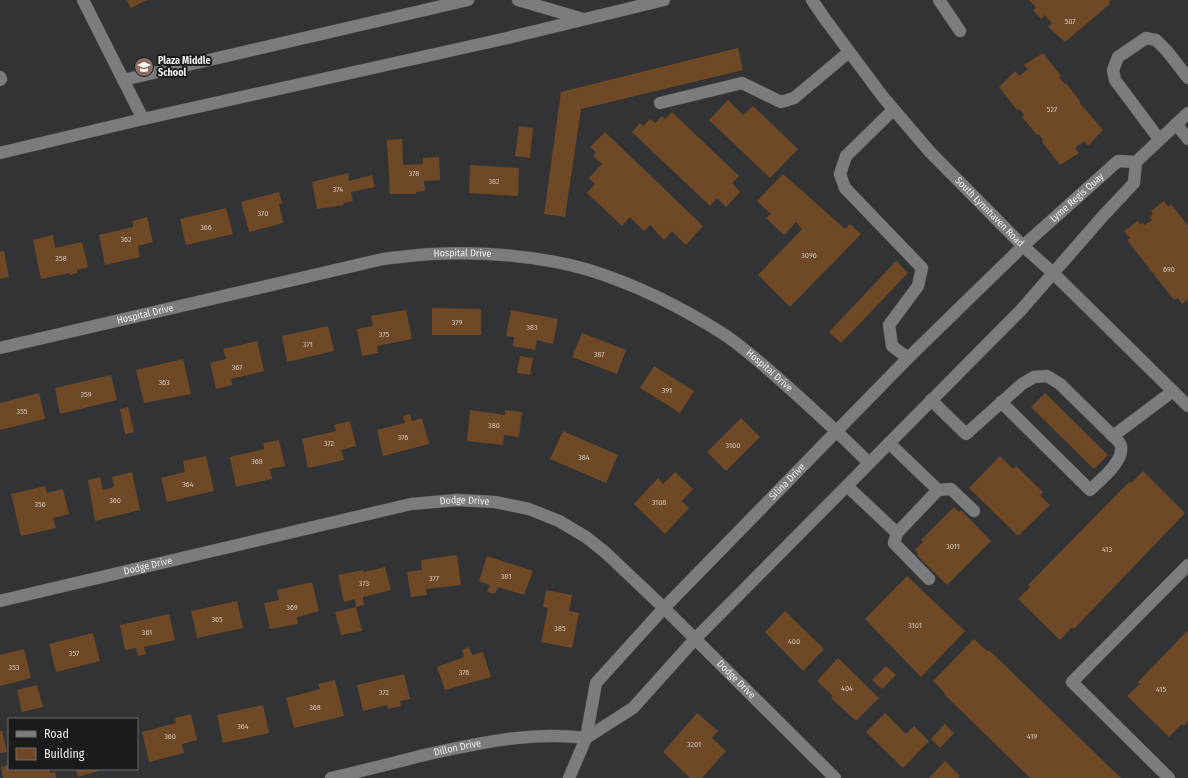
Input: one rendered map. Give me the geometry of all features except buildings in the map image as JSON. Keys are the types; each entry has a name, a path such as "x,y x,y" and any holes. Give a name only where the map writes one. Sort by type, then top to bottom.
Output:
{"street":[{"path":"83,0 143,119"},
{"path":"123,80 468,0"},
{"path":"518,0 584,19"},
{"path":"1,150 499,40 664,0"},
{"name":"South Lynnhaven Road","path":"812,0 893,110 930,152 1023,246 1188,406"},
{"path":"939,0 960,31"},
{"path":"1159,139 1115,80 1113,70 1118,57 1146,38 1156,40 1167,51 1188,78"},
{"path":"660,103 742,83 781,102 794,98 849,52"},
{"path":"893,110 846,156 840,174 845,188 922,268 918,286 889,325 892,346 908,358"},
{"path":"586,738 633,708 695,639 1021,310 1102,216 1134,183 1136,162 1188,113"},
{"path":"1176,124 1188,139"},
{"name":"Lyme Regis Quay","path":"1023,246 1118,161 1136,162"},
{"name":"Silina Drive","path":"569,778 586,738 596,683 664,608 836,430 1023,246"},
{"name":"Hospital Drive","path":"0,348 383,259 430,254 485,254 543,260 588,270 623,282 684,310 726,336 764,366 836,430 869,464"},
{"path":"931,400 966,434 1022,384 1034,377 1047,376 1060,384 1114,436 1120,444 1121,451 1118,461 1090,490 1002,402"},
{"path":"1114,436 1173,391"},
{"path":"889,443 938,490"},
{"path":"847,486 897,533"},
{"path":"929,579 894,543 897,533 938,490 951,489 974,511"},
{"name":"Dodge Drive","path":"0,601 411,504 457,500 502,504 529,509 559,521 586,537 606,553 664,608 835,778"},
{"path":"1169,778 1072,682 1188,565"},
{"name":"Dillon Drive","path":"331,778 466,745 518,738 570,736 586,738"}],"place":[{"name":"Plaza Middle School","path":"144,67"}]}
